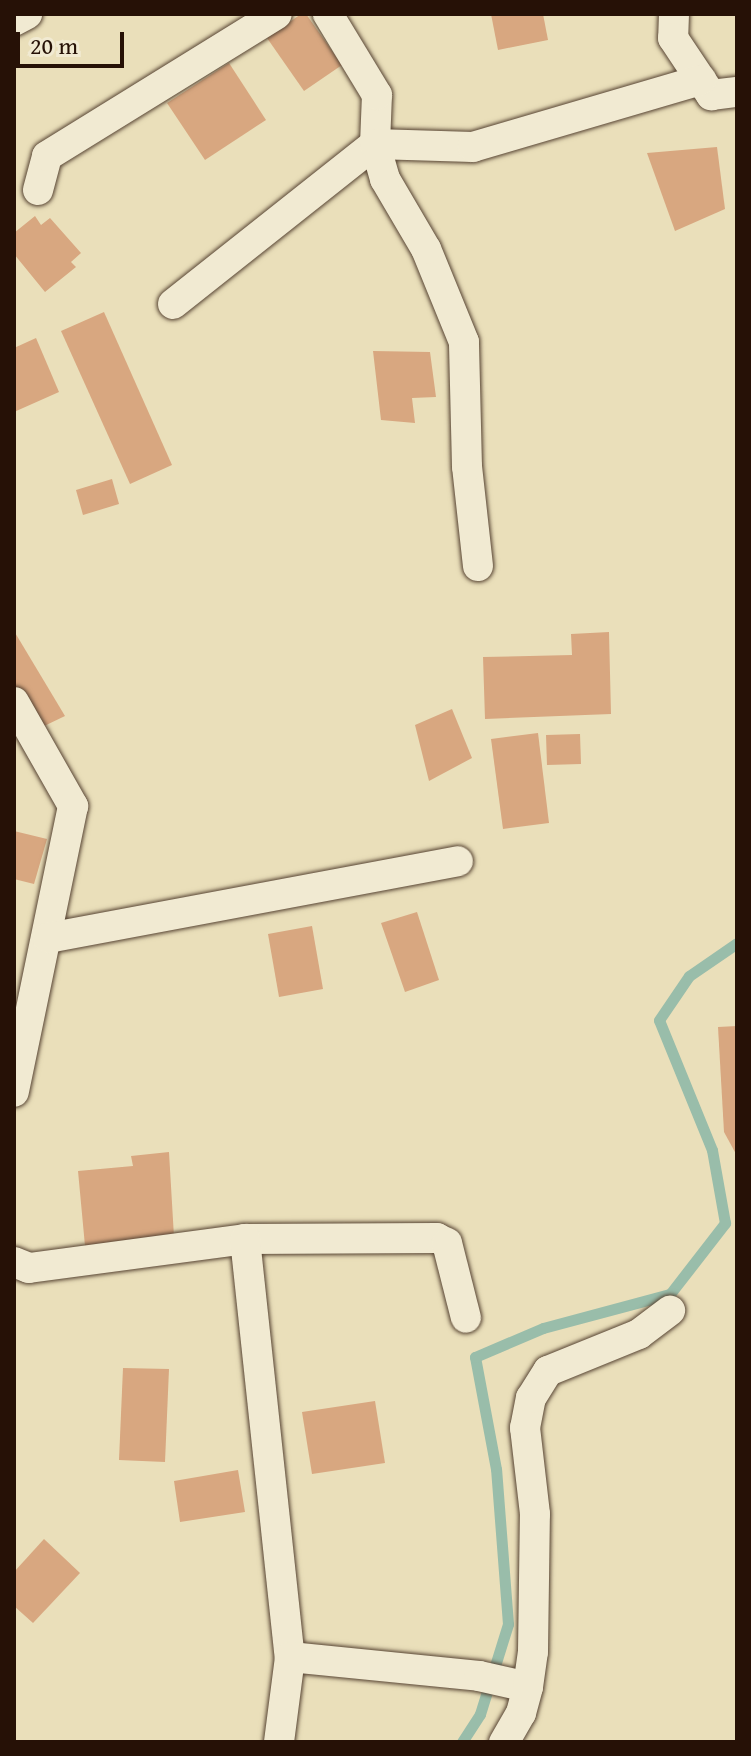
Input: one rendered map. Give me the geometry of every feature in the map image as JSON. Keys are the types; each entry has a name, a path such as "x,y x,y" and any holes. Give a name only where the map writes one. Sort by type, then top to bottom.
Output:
{"street":[{"path":"14,21 27,14"},
{"path":"38,190 47,156 277,14"},
{"path":"328,14 377,95 375,144 385,179 426,249 464,342 467,467 478,566"},
{"path":"674,14 673,38 711,95 737,92"},
{"path":"173,304 375,144 473,147 701,80"},
{"path":"14,702 73,806 14,1092"},
{"path":"48,938 458,861"},
{"path":"14,1262 29,1268 245,1239 437,1238 447,1243 466,1318"},
{"path":"245,1239 290,1657 279,1742"},
{"path":"504,1742 521,1713 533,1652 535,1514 525,1428 531,1398 548,1371 639,1334 670,1311"},
{"path":"290,1657 479,1676 525,1686"}],"building":[{"path":"301,14 306,14 342,65 304,91 267,38"},
{"path":"491,14 543,14 548,40 498,50"},
{"path":"229,63 266,120 205,160 167,103"},
{"path":"717,147 725,209 675,231 647,153"},
{"path":"35,216 41,225 50,218 81,253 71,262 76,267 45,292 14,254 14,233"},
{"path":"104,312 172,465 130,484 61,331"},
{"path":"36,338 59,392 14,412 14,348"},
{"path":"373,351 430,352 436,397 412,398 415,423 381,420"},
{"path":"112,479 119,504 83,515 76,490"},
{"path":"14,631 65,716 40,728 14,684"},
{"path":"609,632 611,714 485,719 483,657 572,655 571,634"},
{"path":"452,709 472,758 429,781 415,725"},
{"path":"538,733 549,823 503,829 491,739"},
{"path":"580,734 581,764 547,765 546,735"},
{"path":"14,831 47,839 34,884 14,879"},
{"path":"417,912 439,980 405,992 381,923"},
{"path":"312,926 323,989 279,997 268,934"},
{"path":"737,1026 736,1154 724,1132 718,1027"},
{"path":"169,1152 174,1237 85,1246 78,1171 133,1166 131,1156"},
{"path":"123,1368 169,1369 165,1462 119,1460"},
{"path":"375,1401 385,1463 312,1474 302,1412"},
{"path":"238,1470 245,1512 180,1522 174,1481"},
{"path":"44,1539 80,1573 33,1623 14,1606 14,1572"}],"waterway":[{"path":"462,1742 480,1714 508,1624 496,1469 475,1357 543,1328 670,1294 725,1223 712,1150 659,1020 689,976 737,943"}]}
